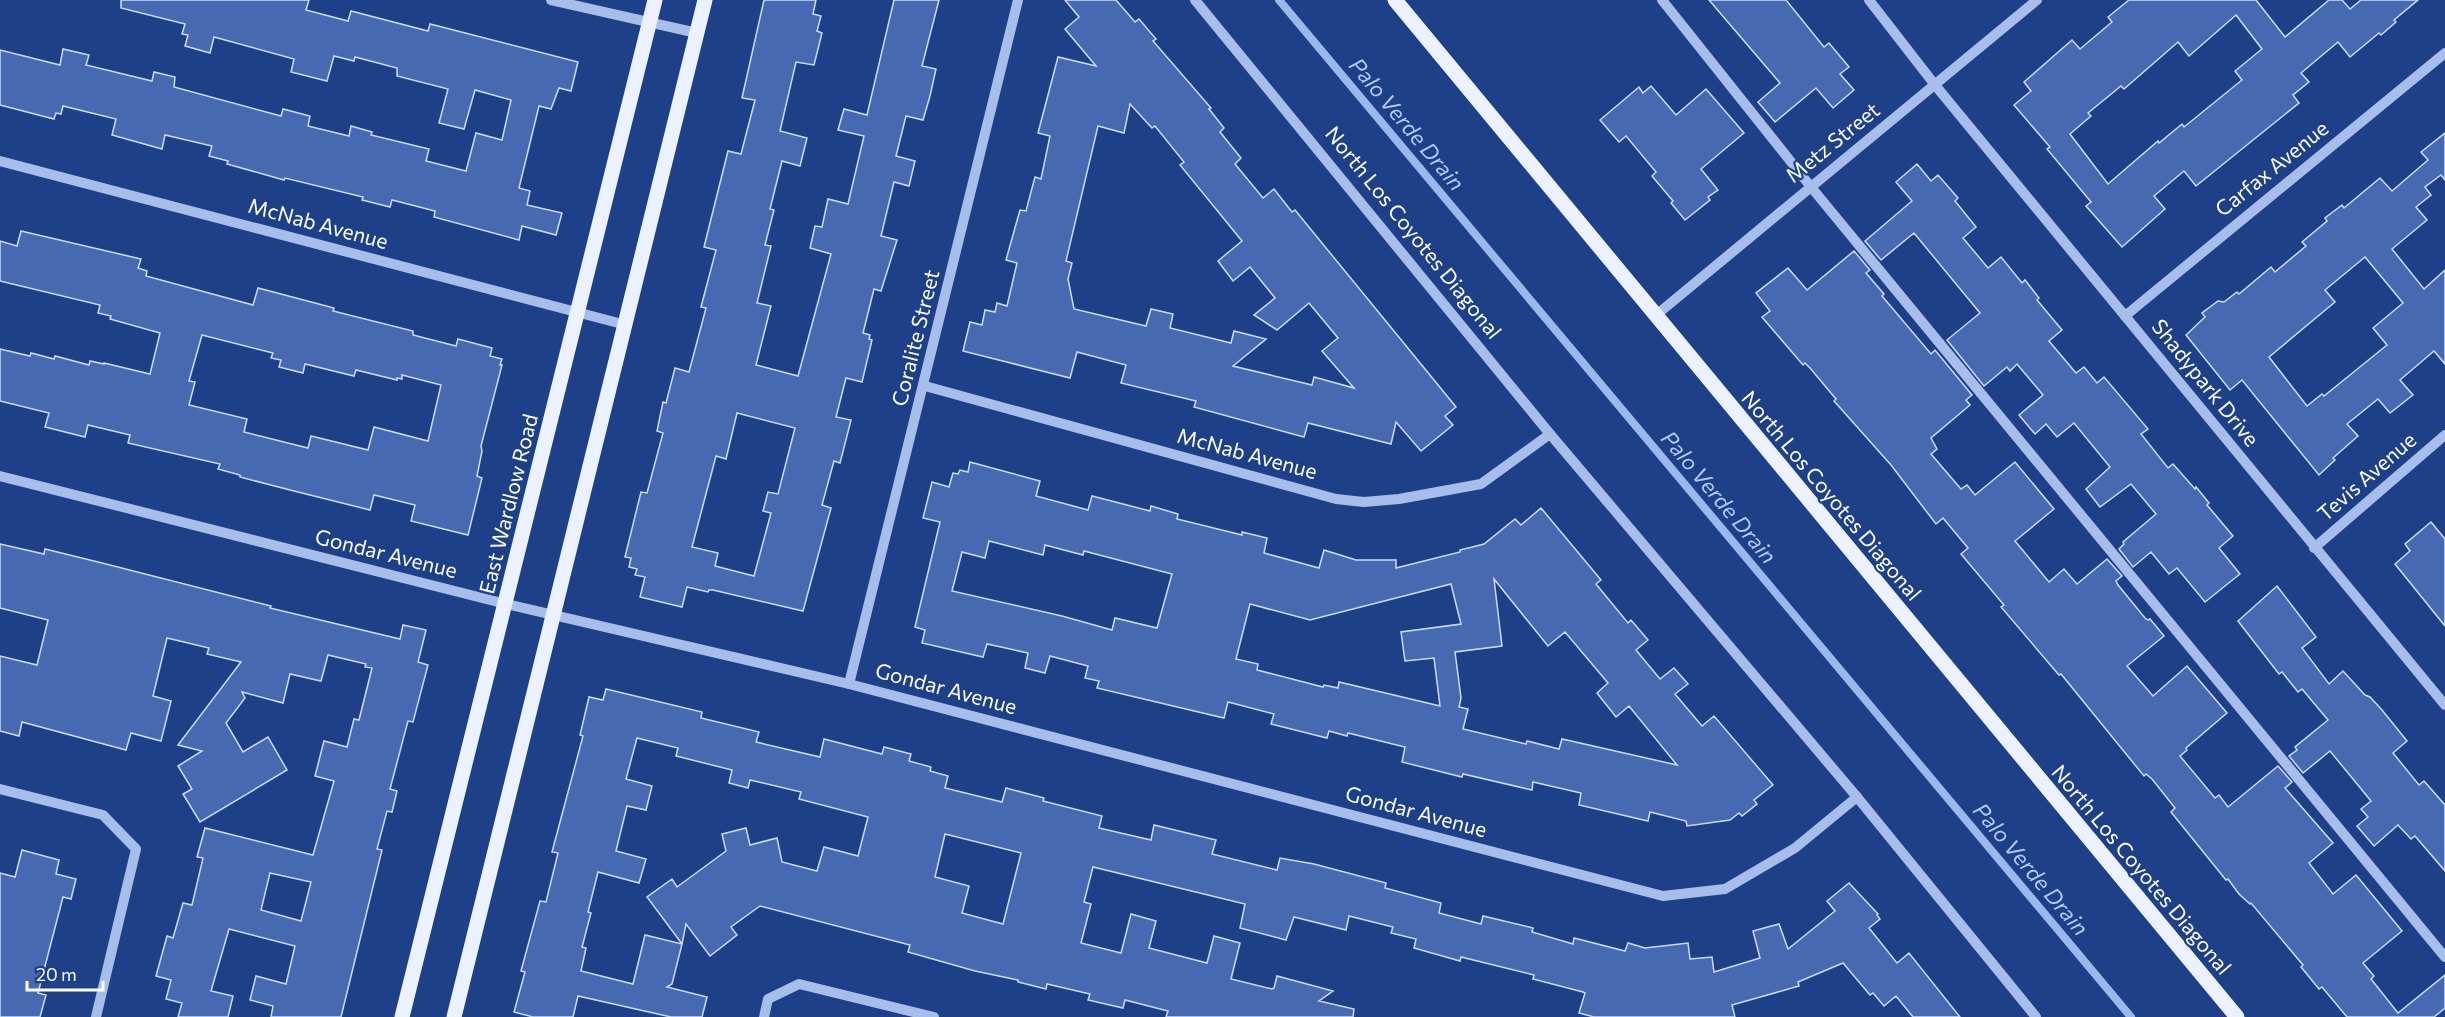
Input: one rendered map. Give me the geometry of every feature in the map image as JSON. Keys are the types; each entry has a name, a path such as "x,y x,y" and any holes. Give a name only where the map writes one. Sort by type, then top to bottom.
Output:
{"main road":[{"name":"East Wardlow Road","path":"402,1017 579,313 655,0"},
{"path":"454,1017 705,0"},
{"name":"North Los Coyotes Diagonal","path":"1395,0 1654,316 2237,1017"}],"street":[{"path":"551,0 698,33"},
{"name":"Coralite Street","path":"849,684 925,386 1018,0"},
{"name":"North Los Coyotes Diagonal","path":"1195,0 1550,434 1857,797 2036,1017"},
{"path":"1662,0 1811,187 2445,957"},
{"name":"Shadypark Drive","path":"1869,0 1935,85 2445,705"},
{"name":"Metz Street","path":"1654,316 2037,0"},
{"name":"Carfax Avenue","path":"2125,316 2445,53"},
{"name":"McNab Avenue","path":"0,161 626,325"},
{"name":"McNab Avenue","path":"925,386 1336,499 1364,502 1399,499 1481,484 1550,434"},
{"name":"Tevis Avenue","path":"2314,548 2445,435"},
{"name":"Gondar Avenue","path":"0,476 506,604 849,684 1663,896 1725,889 1795,848 1857,797"},
{"path":"0,789 103,815 136,849 96,1017"},
{"path":"764,1017 768,999 799,984 934,1017"}],"building":[{"path":"121,0 309,0 306,10 348,21 351,11 428,31 430,24 578,62 571,91 559,88 551,109 539,106 519,188 530,191 527,205 562,213 556,235 522,226 519,240 434,217 435,211 392,200 390,207 362,200 363,197 285,178 284,180 227,164 228,161 209,156 212,146 165,135 162,149 112,135 116,119 63,106 61,114 56,113 54,119 0,105 0,50 60,65 63,49 89,55 86,65 152,81 154,72 175,77 174,87 281,116 283,109 310,116 308,126 349,136 351,126 372,132 371,135 429,149 426,161 466,171 476,133 502,140 511,100 475,90 464,129 439,123 448,89 397,76 397,68 355,57 354,61 334,56 327,81 291,72 294,59 214,37 210,53 185,46 188,35 182,34 185,24 121,8"},
{"path":"764,0 816,0 813,14 821,16 817,31 822,33 814,65 796,62 780,131 807,138 800,166 782,161 770,209 774,210 765,245 771,246 757,303 771,306 756,365 798,376 831,254 810,248 815,226 822,227 828,199 848,204 864,136 838,130 844,109 867,115 894,0 939,0 922,66 936,69 930,96 923,120 906,116 896,156 915,161 909,186 894,182 881,236 897,240 881,291 874,289 863,333 870,335 869,339 872,340 862,382 846,378 836,417 851,420 840,463 834,461 822,505 831,508 803,611 713,590 708,592 687,587 682,607 640,597 645,577 635,575 637,569 629,567 631,558 625,557 641,492 647,493 663,433 657,431 663,402 666,403 675,368 689,372 706,308 701,307 716,250 704,247 728,151 741,154 755,100 742,98","holes":["737,413 795,428 778,494 768,492 763,511 771,513 754,576 715,566 718,553 692,547 716,456 726,459"]},
{"path":"1065,0 1116,0 1135,22 1139,19 1156,39 1153,41 1211,108 1209,109 1224,128 1220,132 1241,158 1235,164 1263,198 1274,189 1292,212 1295,210 1456,407 1445,416 1453,425 1421,451 1396,422 1391,444 1308,423 1304,437 1194,407 1196,401 1121,383 1126,365 1077,352 1070,378 963,351 970,322 982,325 985,310 995,312 997,303 1007,306 1017,263 1006,260 1020,210 1026,211 1035,177 1041,179 1050,136 1038,133 1058,57 1096,66 1065,29 1079,17","holes":["1130,104 1152,128 1155,126 1184,162 1180,165 1242,241 1218,261 1233,281 1250,267 1275,298 1254,315 1277,330 1309,303 1338,338 1322,351 1354,388 1314,377 1312,385 1233,366 1266,339 1234,331 1231,343 1170,328 1173,314 1151,309 1146,326 1074,309 1068,279 1072,263 1066,261 1098,126 1124,133"]},
{"path":"1709,0 1786,0 1824,47 1829,43 1849,67 1840,74 1854,90 1833,108 1816,88 1775,122 1758,102 1780,83"},
{"path":"2129,0 2256,0 2285,37 2329,0 2342,0 2350,9 2361,0 2418,0 2394,20 2396,22 2381,35 2379,33 2350,57 2338,42 2301,73 2309,82 2293,95 2299,103 2196,186 2184,171 2154,196 2165,209 2122,247 2086,206 2091,202 2047,149 2050,147 2014,105 2031,91 2024,82 2072,40 2080,49 2112,22 2108,17","holes":["2236,15 2262,49 2235,71 2242,80 2184,127 2182,124 2159,143 2158,141 2108,184 2070,134 2091,116 2088,113 2121,86 2124,89 2178,42 2189,56"]},
{"path":"1651,86 1676,115 1706,89 1744,133 1701,169 1718,190 1708,197 1710,200 1685,220 1671,203 1673,201 1652,176 1656,172 1626,136 1619,142 1600,120 1639,87 1643,93"},
{"path":"2445,133 2445,180 2441,175 2425,187 2431,195 2416,207 2427,220 2392,249 2424,289 2445,270 2445,364 2434,351 2400,380 2413,395 2390,413 2378,399 2347,424 2358,436 2333,458 2335,460 2319,475 2242,380 2230,390 2186,335 2205,317 2202,313 2218,301 2224,302 2237,292 2239,294 2271,267 2275,272 2306,246 2302,242 2327,221 2325,218 2342,205 2344,208 2380,178 2392,191 2428,160 2421,152","holes":["2365,257 2403,303 2373,328 2387,345 2324,396 2322,394 2307,406 2269,357 2335,302 2325,290"]},
{"path":"1917,164 1931,181 1938,175 1958,198 1955,201 1976,227 1963,238 1988,268 2001,257 2022,283 2025,280 2039,298 2037,300 2062,330 2049,341 2076,373 2084,367 2097,383 2104,377 2148,429 2141,434 2168,468 2173,464 2195,489 2196,487 2209,503 2207,505 2233,536 2219,548 2240,574 2205,602 2177,568 2169,574 2151,552 2133,567 2119,549 2124,544 2123,542 2156,514 2131,484 2100,507 2086,489 2110,467 2074,423 2057,437 2046,424 2035,434 2019,415 2043,395 2017,364 2010,371 2007,367 1984,386 1947,340 1980,313 1914,233 1881,260 1865,241 1912,201 1896,182"},
{"path":"21,231 141,259 138,268 147,271 146,276 253,305 258,288 334,308 333,311 413,331 413,335 456,346 458,339 492,348 490,356 502,359 500,365 502,365 481,446 477,476 482,478 468,535 411,521 415,505 374,495 370,510 290,490 218,469 220,464 128,443 130,435 88,425 85,437 45,427 49,413 0,401 0,349 30,356 31,353 54,359 55,356 89,365 90,361 104,363 150,374 160,333 110,319 111,316 98,313 100,305 0,281 0,241 17,246","holes":["202,335 273,353 271,358 281,360 279,367 303,373 305,364 354,376 356,370 397,380 397,378 402,379 402,375 441,385 428,441 374,427 368,450 311,436 308,448 244,432 247,419 189,405 195,382 189,381"]},
{"path":"1854,251 1870,270 1866,273 1884,294 1882,296 1931,354 1935,350 1972,395 1966,400 1970,405 1931,438 1937,449 1931,454 1961,489 1967,485 1975,495 2015,462 2054,509 2015,541 2049,582 2064,569 2077,584 2107,559 2122,576 2116,581 2118,585 2145,618 2150,619 2164,636 2127,666 2153,696 2187,666 2227,713 2186,748 2187,750 2180,756 2215,798 2219,795 2228,807 2278,766 2292,782 2285,788 2333,843 2309,863 2333,894 2356,875 2402,931 2363,963 2374,976 2371,979 2398,1013 2445,975 2445,1008 2434,1017 2347,1017 2322,987 2319,989 2301,967 2303,965 2251,903 2239,894 2228,879 2226,880 2171,812 2175,808 2152,779 2146,774 2144,776 2061,674 2059,675 2001,607 2004,605 1961,554 1968,548 1943,518 1936,524 1891,465 1834,401 1836,399 1810,368 1805,363 1803,365 1762,317 1770,311 1756,293 1788,268 1807,290"},
{"path":"970,462 1040,481 1036,496 1088,510 1092,496 1150,511 1151,506 1178,514 1177,519 1242,535 1242,532 1267,538 1264,553 1319,568 1324,550 1356,560 1396,560 1396,568 1460,552 1460,550 1484,544 1515,519 1521,525 1541,508 1601,580 1596,584 1628,623 1631,620 1648,640 1636,650 1660,679 1674,668 1688,684 1675,694 1702,726 1714,716 1773,785 1754,800 1757,804 1742,816 1739,813 1730,820 1687,826 1686,821 1650,812 1648,821 1579,805 1581,793 1533,782 1532,790 1463,774 1462,777 1402,762 1405,747 1348,733 1347,736 1329,731 1327,738 1271,724 1274,714 1228,702 1224,718 1097,688 1099,681 1085,678 1088,666 1050,656 1045,673 1025,668 1028,653 987,644 983,657 922,643 925,630 915,627 940,522 923,518 932,482 949,487 953,473 958,474 960,470 968,472","holes":["989,541 1043,555 1045,545 1083,555 1084,551 1172,574 1157,628 1115,618 1112,630 952,591 962,552 985,558","1494,579 1548,646 1565,632 1608,683 1597,693 1616,717 1629,706 1677,765 1562,739 1559,749 1527,741 1526,744 1463,729 1468,709 1459,707 1461,698 1455,652 1502,646","1451,584 1461,624 1401,632 1405,661 1434,658 1440,706 1339,682 1338,688 1324,685 1323,687 1257,670 1258,664 1236,659 1250,604 1310,620"]},
{"path":"2431,522 2445,539 2445,626 2395,564 2410,551 2405,544"},
{"path":"0,544 44,554 45,549 271,606 270,608 400,639 403,625 426,630 418,662 428,665 413,722 408,721 390,789 397,791 392,812 387,811 377,849 382,850 341,1017 271,1017 273,1006 250,1000 256,976 286,984 295,946 229,929 211,991 233,996 228,1017 178,1017 182,1003 166,999 171,980 156,976 167,936 173,938 183,903 192,905 203,858 197,857 205,828 313,855 334,781 315,776 324,741 347,747 354,719 359,720 372,668 365,667 366,664 328,655 321,681 290,674 283,703 242,692 245,698 226,723 243,752 268,737 287,770 200,822 183,794 192,789 178,766 202,751 178,745 241,662 207,654 209,648 167,638 153,696 171,701 161,741 131,733 126,750 22,722 19,736 0,731 0,656 37,665 48,620 0,608","holes":["270,873 311,882 301,921 261,910"]},
{"path":"2277,586 2316,637 2302,648 2329,684 2343,671 2365,695 2370,697 2407,741 2393,753 2419,785 2424,781 2445,805 2445,871 2415,836 2411,839 2398,825 2374,846 2357,826 2368,817 2361,809 2371,801 2330,751 2303,773 2289,756 2297,750 2295,747 2328,720 2302,689 2298,692 2282,672 2279,674 2238,621"},
{"path":"606,689 702,712 701,718 759,732 756,742 820,757 824,739 882,754 884,747 911,754 909,761 931,767 930,771 948,776 945,788 1002,802 1006,788 1044,798 1043,801 1102,816 1099,828 1151,840 1154,825 1216,840 1212,854 1277,870 1280,858 1314,864 1386,883 1385,888 1441,903 1439,913 1481,924 1483,916 1533,928 1532,932 1573,944 1574,938 1625,951 1628,943 1645,948 1688,943 1690,959 1712,957 1714,972 1760,958 1753,931 1779,924 1788,949 1835,911 1827,901 1849,883 1878,914 1880,919 1869,928 1897,963 1909,953 1960,1017 1913,1017 1896,996 1884,1006 1873,993 1870,995 1843,963 1798,982 1799,986 1732,1005 1735,1017 1594,1017 1579,1013 1585,993 1583,992 1533,979 1534,975 1461,957 1460,961 1414,948 1416,939 1391,933 1393,927 1349,916 1346,930 1294,917 1286,940 1240,928 1245,904 1093,867 1084,902 1091,904 1081,943 1121,953 1131,914 1156,921 1149,948 1207,963 1214,936 1240,943 1231,979 1272,989 1277,976 1333,991 1319,1001 1354,1009 1353,1017 1166,1017 1168,1011 1125,1000 1123,1008 1088,1000 1090,994 1047,984 1046,989 1018,982 1018,980 975,971 908,952 910,945 760,906 731,927 737,935 710,956 686,924 682,944 672,984 667,987 707,997 702,1017 671,1017 578,996 573,1017 533,1017 514,1012 525,972 521,971 540,901 546,902 558,853 552,852 583,736 580,735 589,697 603,700","holes":["637,738 678,748 676,756 732,770 729,783 748,788 750,780 801,792 799,799 868,817 858,856 824,847 817,871 782,862 777,838 750,845 746,828 722,834 726,851 677,887 672,879 647,897 682,944 645,935 633,984 581,971 586,948 582,947 591,913 588,912 598,872 639,883 646,859 616,851 627,806 646,810 652,786 626,779","945,834 1021,853 1003,924 962,913 969,886 935,877"]},
{"path":"22,850 59,860 56,874 76,879 71,899 63,897 38,993 46,995 40,1017 0,1017 0,873 15,877"}],"waterway":[{"name":"Palo Verde Drain","path":"1279,0 2131,1017"}]}
